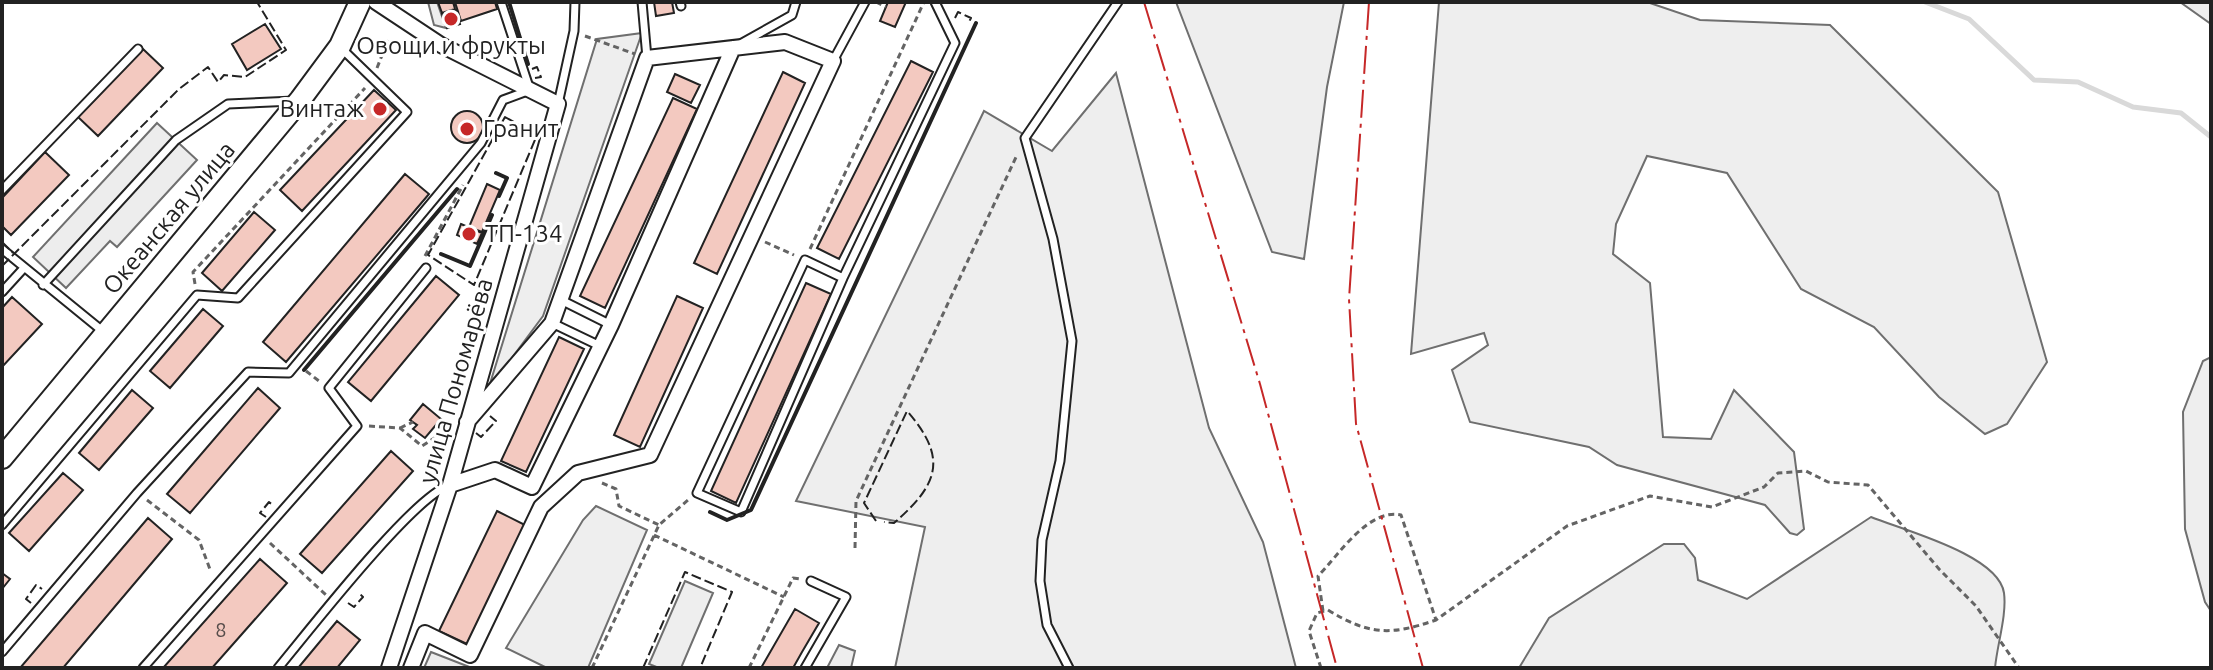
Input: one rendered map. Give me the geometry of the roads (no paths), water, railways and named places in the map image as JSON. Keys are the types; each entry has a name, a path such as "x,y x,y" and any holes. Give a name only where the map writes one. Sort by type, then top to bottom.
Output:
{"main road":[{"name":"Океанская улица","path":"2,458 300,100 340,46 360,2"}],"street":[{"path":"376,2 441,45 558,104"},
{"path":"411,668 425,633 470,655 541,507 578,473 650,455 833,61 785,42 647,58 552,323 460,424"},
{"path":"450,485 495,470 532,487 611,325 733,48"},
{"name":"улица Пономарёва","path":"389,668 450,485 460,424 558,104"}],"lane":[{"path":"2,652 137,493 248,372 289,373 472,155 503,100 530,90 501,2"},
{"path":"558,104 574,31 575,2"},
{"path":"642,2 647,58"},
{"path":"733,48 792,15 796,2"},
{"path":"833,61 865,2"},
{"path":"843,278 805,260 697,493 741,512 843,278 955,43 935,2"},
{"path":"1069,668 1047,625 1040,581 1042,540 1060,461 1072,341 1053,239 1025,138 1118,2"},
{"path":"2,525 197,295 238,298 407,112 340,46"},
{"path":"2,190 138,49"},
{"path":"43,285 176,140 228,104 300,100"},
{"path":"2,249 107,334"},
{"path":"143,668 357,426 329,388 426,268"},
{"path":"2,292 23,269"},
{"path":"561,300 611,325"},
{"path":"552,323 600,346"},
{"path":"278,668 407,519 437,490 450,485"},
{"path":"805,668 846,597 811,581"}],"waterway":[{"path":"1925,2 1969,19 2034,80 2078,82 2133,107 2181,113 2211,137"}],"place":[{"name":"Овощи и фрукты","path":"451,19"},
{"name":"Винтаж","path":"380,109"},
{"name":"Гранит","path":"467,129"},
{"name":"ТП-134","path":"469,234"}]}
